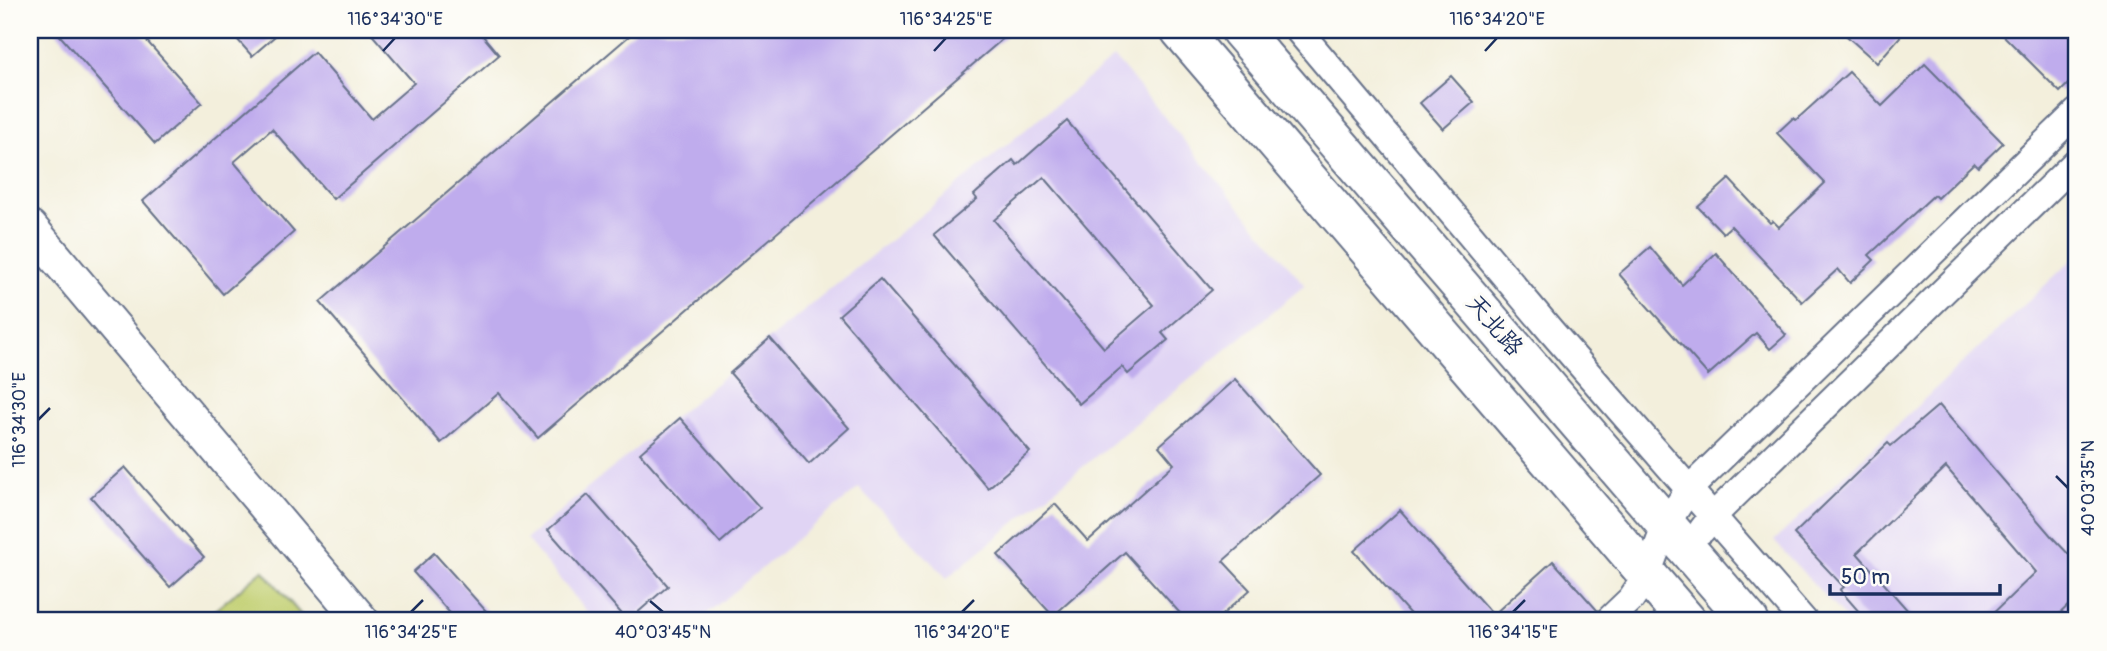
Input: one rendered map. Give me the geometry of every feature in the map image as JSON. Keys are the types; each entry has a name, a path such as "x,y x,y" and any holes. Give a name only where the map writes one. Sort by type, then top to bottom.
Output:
{"main road":[{"name":"天北路","path":"1180,30 1687,621"},
{"name":"天北路","path":"1241,30 1749,621"}],"street":[{"path":"1298,30 1551,331 1804,621"},
{"path":"1608,621 1631,599 1676,536 1689,489 2077,112"},
{"path":"1676,536 1712,517 2077,161"},
{"path":"30,227 362,621"}],"shaded area":[{"path":"1114,57 1305,285 947,578 859,488 698,621 595,621 526,539"},
{"path":"2077,255 2077,607 2062,621 1848,621 1774,541"}],"green space":[{"path":"263,570 306,621 202,621"}],"building":[{"path":"55,30 137,30 202,103 155,144"},
{"path":"229,30 282,30 252,56"},
{"path":"368,30 478,30 499,55 333,199 272,129 234,162 294,232 223,294 143,201 314,52 372,119 414,83"},
{"path":"636,30 1013,30 538,438 499,393 441,443 320,302"},
{"path":"1840,30 1906,30 1877,63"},
{"path":"1998,30 2077,30 2077,75 2060,92"},
{"path":"1925,64 2003,143 1978,167 1974,163 1937,198 1934,195 1869,255 1874,260 1850,283 1838,269 1802,302 1731,226 1723,233 1698,207 1729,179 1770,223 1773,221 1779,227 1825,183 1777,133 1793,118 1796,120 1849,72 1882,106"},
{"path":"1451,76 1474,102 1443,129 1420,103"},
{"path":"1067,121 1212,290 1162,333 1168,340 1128,374 1122,367 1079,404 934,235 977,199 974,195 1013,160 1017,165","holes":["1044,177 1154,305 1104,348 994,220"]},
{"path":"1650,247 1682,285 1716,253 1786,335 1770,349 1756,333 1708,375 1619,274"},
{"path":"880,279 1030,452 988,488 839,315"},
{"path":"770,338 849,428 809,464 730,373"},
{"path":"1235,379 1320,475 1223,561 1250,590 1215,621 1187,621 1125,552 1053,616 998,555 1055,504 1088,541 1174,464 1159,446"},
{"path":"1939,405 2077,563 2077,597 2052,621 1985,621 2036,572 1946,467 1857,553 1917,621 1867,621 1840,590 1844,587 1794,534 1888,443 1891,446"},
{"path":"680,418 760,508 720,543 640,453"},
{"path":"125,467 204,557 170,587 91,497"},
{"path":"588,495 668,586 628,621 548,530"},
{"path":"1400,510 1493,615 1553,561 1597,610 1593,621 1416,621 1354,551"},
{"path":"434,553 495,621 457,621 413,572"}]}
